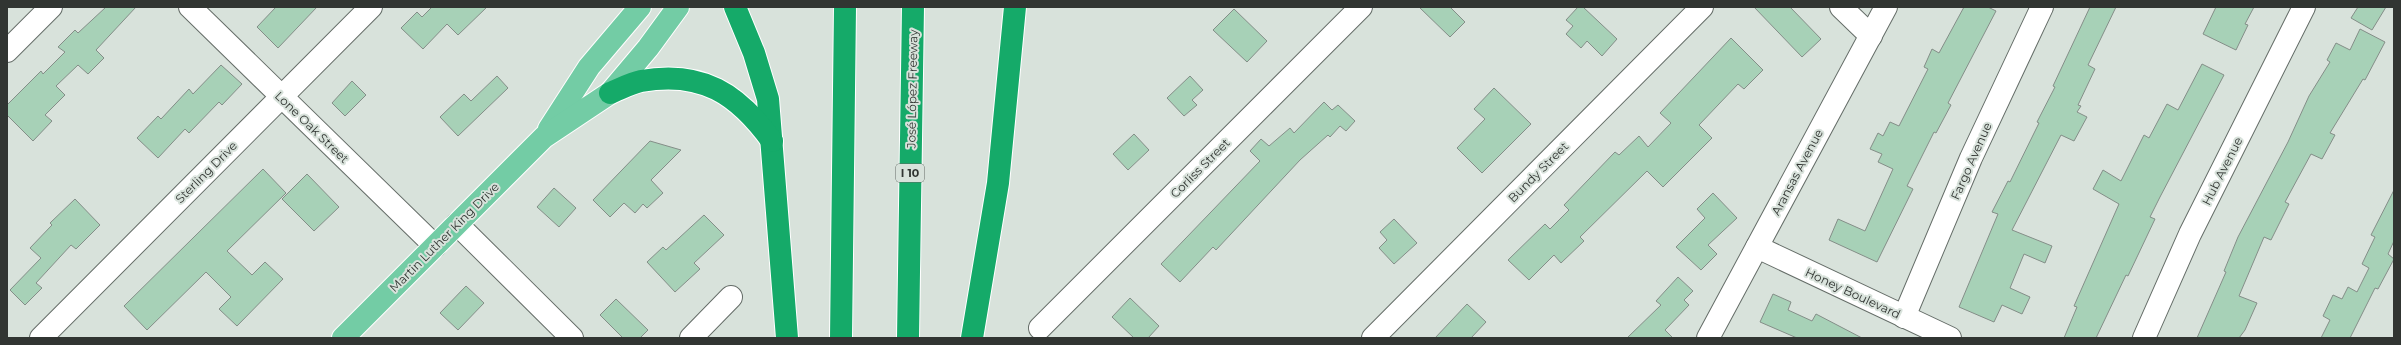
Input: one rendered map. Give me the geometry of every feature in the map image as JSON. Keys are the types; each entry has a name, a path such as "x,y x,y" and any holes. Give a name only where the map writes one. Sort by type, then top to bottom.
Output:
{"highway":[{"path":"735,7 754,53 768,99 787,338"},
{"path":"841,338 844,7"},
{"name":"José López Freeway","path":"908,338 913,7"},
{"path":"972,338 998,183 1015,7"},
{"path":"610,92 641,81 670,80 696,82 720,89 736,101 757,121 772,141"}],"main road":[{"name":"Martin Luther King Drive","path":"343,338 544,136 589,67 640,7"},
{"name":"Martin Luther King Drive","path":"544,136 610,92 648,48 678,7"}],"street":[{"path":"7,51 51,7"},
{"name":"Lone Oak Street","path":"190,7 435,246"},
{"name":"Sterling Drive","path":"41,338 370,7"},
{"name":"Corliss Street","path":"1040,328 1361,7"},
{"name":"Bundy Street","path":"1373,338 1702,7"},
{"path":"1841,7 1871,36"},
{"name":"Aransas Avenue","path":"1708,338 1886,7"},
{"name":"Fargo Avenue","path":"1904,317 1971,158 2042,7"},
{"name":"Hub Avenue","path":"2144,338 2190,234 2304,7"},
{"path":"457,224 572,338"},
{"name":"Honey Boulevard","path":"1757,247 1950,338"},
{"path":"691,338 731,297"}],"building":[{"path":"106,7 136,7 96,50 104,58 88,74 78,65 56,86 65,95 45,115 52,121 33,141 7,115 7,105 41,71 43,74 65,52 58,47 75,30 78,33"},
{"path":"276,7 317,7 278,48 257,27"},
{"path":"432,7 487,7 458,35 447,24 423,49 401,28 417,12 422,17"},
{"path":"1419,7 1450,7 1465,22 1450,37"},
{"path":"1578,7 1583,7 1617,39 1602,56 1587,41 1581,48 1566,34 1573,26 1566,20"},
{"path":"1754,7 1790,7 1821,39 1802,57"},
{"path":"1964,7 1988,7 1996,11 1948,103 1951,105 1936,133 1934,132 1907,186 1913,189 1877,262 1829,240 1838,219 1865,231 1893,169 1878,162 1882,154 1870,149 1878,133 1883,136 1890,122 1899,126 1928,69 1924,67 1932,49 1939,53"},
{"path":"2090,7 2116,7 2088,65 2095,69 2078,105 2081,106 2077,112 2087,117 2074,141 2061,135 2012,230 2052,246 2045,263 2024,254 2010,288 2030,297 2022,314 2002,305 1994,322 1959,307 1998,214 1992,212 2008,181 2010,182 2039,123 2037,122 2055,87 2053,86"},
{"path":"2216,7 2254,7 2245,24 2248,25 2236,50 2203,34"},
{"path":"2358,7 2386,7 2372,30 2351,18"},
{"path":"1234,9 1267,41 1247,62 1213,30"},
{"path":"2360,29 2385,42 2365,80 2363,79 2330,133 2335,135 2322,159 2311,154 2285,202 2289,204 2271,240 2264,237 2239,296 2257,303 2245,330 2239,338 2197,338 2226,272 2224,271 2238,237 2288,142 2309,96 2330,62 2327,60 2336,43 2350,50"},
{"path":"1731,38 1763,70 1744,89 1738,84 1699,125 1712,138 1663,187 1647,171 1580,237 1584,241 1561,263 1554,255 1529,280 1508,260 1545,224 1550,229 1569,210 1564,205 1615,152 1619,155 1639,136 1648,147 1671,123 1660,113"},
{"path":"2202,64 2224,75 2150,217 2155,219 2128,276 2126,275 2096,338 2064,338 2077,307 2074,306 2119,204 2093,189 2103,170 2121,181 2144,135 2149,138 2167,104 2178,110"},
{"path":"221,65 242,84 222,105 219,102 189,133 185,129 158,158 137,138 158,116 161,119 189,89 193,94"},
{"path":"497,76 508,88 458,136 440,117 464,94 471,101"},
{"path":"1190,76 1203,90 1192,100 1197,105 1184,116 1167,98"},
{"path":"352,81 366,95 345,116 332,103"},
{"path":"1494,88 1531,124 1482,173 1457,148 1485,119 1474,109"},
{"path":"1324,102 1332,110 1338,105 1355,121 1346,131 1340,126 1330,137 1328,135 1300,160 1216,250 1213,247 1180,282 1161,264 1260,161 1250,151 1261,139 1269,146 1290,128 1294,133"},
{"path":"1134,134 1149,150 1128,170 1113,154"},
{"path":"650,141 681,150 651,180 663,193 647,208 643,204 635,213 624,203 610,217 593,200"},
{"path":"263,169 286,193 227,251 252,275 265,262 283,279 237,326 219,309 231,297 206,272 147,330 124,306"},
{"path":"307,174 339,207 314,231 282,199"},
{"path":"554,188 576,208 559,227 537,207"},
{"path":"2394,190 2394,241 2388,254 2394,259 2378,289 2375,288 2350,338 2321,338 2330,320 2323,316 2333,295 2342,299 2348,287 2357,292 2369,268 2362,264 2375,237 2371,235"},
{"path":"1713,193 1737,218 1708,245 1717,254 1701,270 1676,247 1705,218 1697,209"},
{"path":"75,199 100,225 76,249 71,245 36,283 42,288 25,305 10,290 41,258 30,248 52,225 50,223"},
{"path":"704,215 724,235 694,263 700,269 675,292 647,262 663,247 666,250"},
{"path":"1394,219 1417,243 1394,264 1379,248 1387,240 1380,232"},
{"path":"1678,277 1693,291 1684,300 1689,305 1665,330 1673,338 1627,338 1661,305 1656,301"},
{"path":"466,286 484,303 458,330 440,313"},
{"path":"1773,294 1791,302 1788,310 1812,321 1816,314 1862,338 1797,338 1760,322"},
{"path":"1130,298 1159,326 1148,338 1134,338 1112,317"},
{"path":"616,299 648,330 640,338 623,338 600,315"},
{"path":"1467,304 1486,322 1471,338 1435,338"}]}
